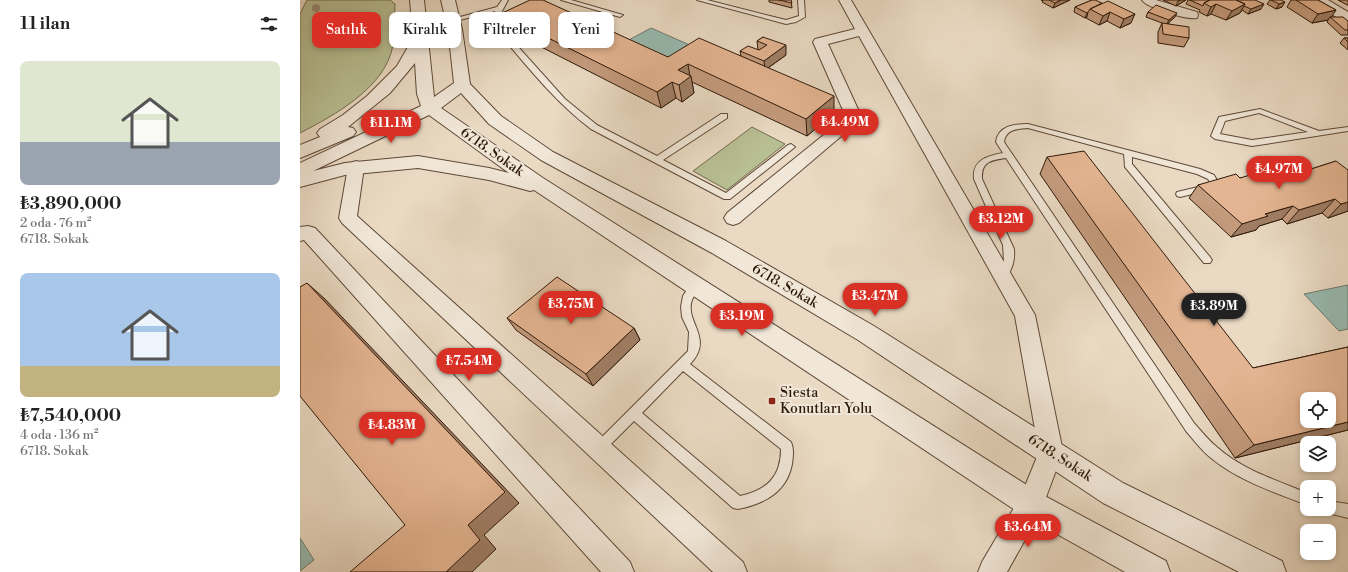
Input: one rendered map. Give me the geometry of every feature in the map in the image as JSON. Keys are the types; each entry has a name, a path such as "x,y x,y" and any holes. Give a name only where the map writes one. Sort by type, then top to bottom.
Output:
{"street":[{"path":"417,0 418,12"},
{"path":"448,0 450,12"},
{"path":"845,0 1025,315 1051,452 1031,504 992,572"},
{"path":"1148,0 1152,3 1192,15"},
{"path":"1318,0 1347,16"},
{"path":"732,218 854,118 820,42 862,31"},
{"path":"300,148 342,124 391,84 410,59 415,48"},
{"path":"422,48 428,101"},
{"path":"300,170 428,101 462,85 456,48"},
{"name":"6718. Sokak","path":"462,85 495,120 547,156 719,248 859,329 1113,492 1271,572"},
{"path":"300,152 393,111 428,101"},
{"name":"6718. Sokak","path":"428,101 548,191 1031,504 1155,572"},
{"path":"300,181 345,169 418,162 489,174 548,191"},
{"path":"356,168 348,218 732,572"},
{"path":"300,234 308,233 620,572"}],"lane":[{"path":"461,18 497,9 505,0"},
{"path":"564,0 620,15"},
{"path":"700,0 786,22 794,21 802,17 801,0"},
{"path":"497,9 496,21 500,32 575,113 594,127 727,197 791,147"},
{"path":"1317,133 1260,111 1222,119 1215,136 1252,143 1348,130"},
{"path":"657,160 724,116"},
{"path":"1180,194 1214,186 1215,184 1206,174 1028,126 1020,126 1006,130 1000,137 1000,142 1008,155 1203,443 1234,467 1300,496"},
{"path":"1128,153 1128,165 1207,260"},
{"path":"1003,276 1009,262 1010,254 1008,245 978,179 977,172 979,166 988,159 1008,155"},
{"path":"598,448 692,353 694,332 687,317 686,307 687,299 695,286"},
{"path":"633,413 738,503 752,501 765,495 775,486 786,467 788,456 787,446 682,364"},
{"path":"1336,509 1348,511"}],"green space":[{"path":"307,0 390,0 395,4 395,12 389,12 389,48 392,48 388,60 380,74 370,87 357,98 328,118 300,133 300,14"},
{"path":"752,127 785,144 727,190 693,171"}],"water":[{"path":"651,28 692,46 668,60 627,41"},
{"path":"1348,285 1348,329 1339,331 1304,294"},
{"path":"300,538 314,560 300,571"}],"building":[{"path":"530,0 543,0 569,12 558,12 558,43 550,39 550,12 504,12"},
{"path":"779,0 791,0 792,3"},
{"path":"1049,0 1061,0 1055,3"},
{"path":"1092,0 1102,3 1090,9 1087,13 1075,7"},
{"path":"1190,0 1210,0 1204,3 1203,6"},
{"path":"1210,0 1236,0 1245,4 1232,11 1216,4 1211,7 1204,3"},
{"path":"1236,0 1255,0 1264,4 1251,9 1244,6 1245,4"},
{"path":"1271,0 1281,0 1285,2 1279,4"},
{"path":"1296,0 1318,0 1336,10 1318,14"},
{"path":"1108,1 1135,14 1124,19 1110,12 1103,16 1090,9"},
{"path":"1156,5 1177,13 1169,20 1148,12"},
{"path":"1330,17 1343,17 1348,21 1348,30 1345,30"},
{"path":"1162,23 1189,27 1189,38 1163,34"},
{"path":"614,32 668,57 699,38 834,96 806,119 688,64 678,70 691,76 679,85 672,82 657,92 568,48 614,48"},
{"path":"763,37 786,45 764,61 740,51 748,46 759,50 767,45 757,41"},
{"path":"1084,151 1253,368 1348,347 1348,422 1336,425 1336,392 1300,392 1300,428 1323,428 1254,445 1047,157"},
{"path":"1336,161 1348,170 1348,202 1341,204 1335,199 1299,210 1293,206 1265,214 1268,216 1242,224 1198,185 1236,174 1240,178 1294,162 1305,171"},
{"path":"557,277 634,328 586,374 507,318"},
{"path":"307,283 505,492 468,525 480,540 446,572 350,572 405,525 300,396 300,287"}],"place":[{"name":"Siesta Konutları Yolu","path":"772,401"}]}
